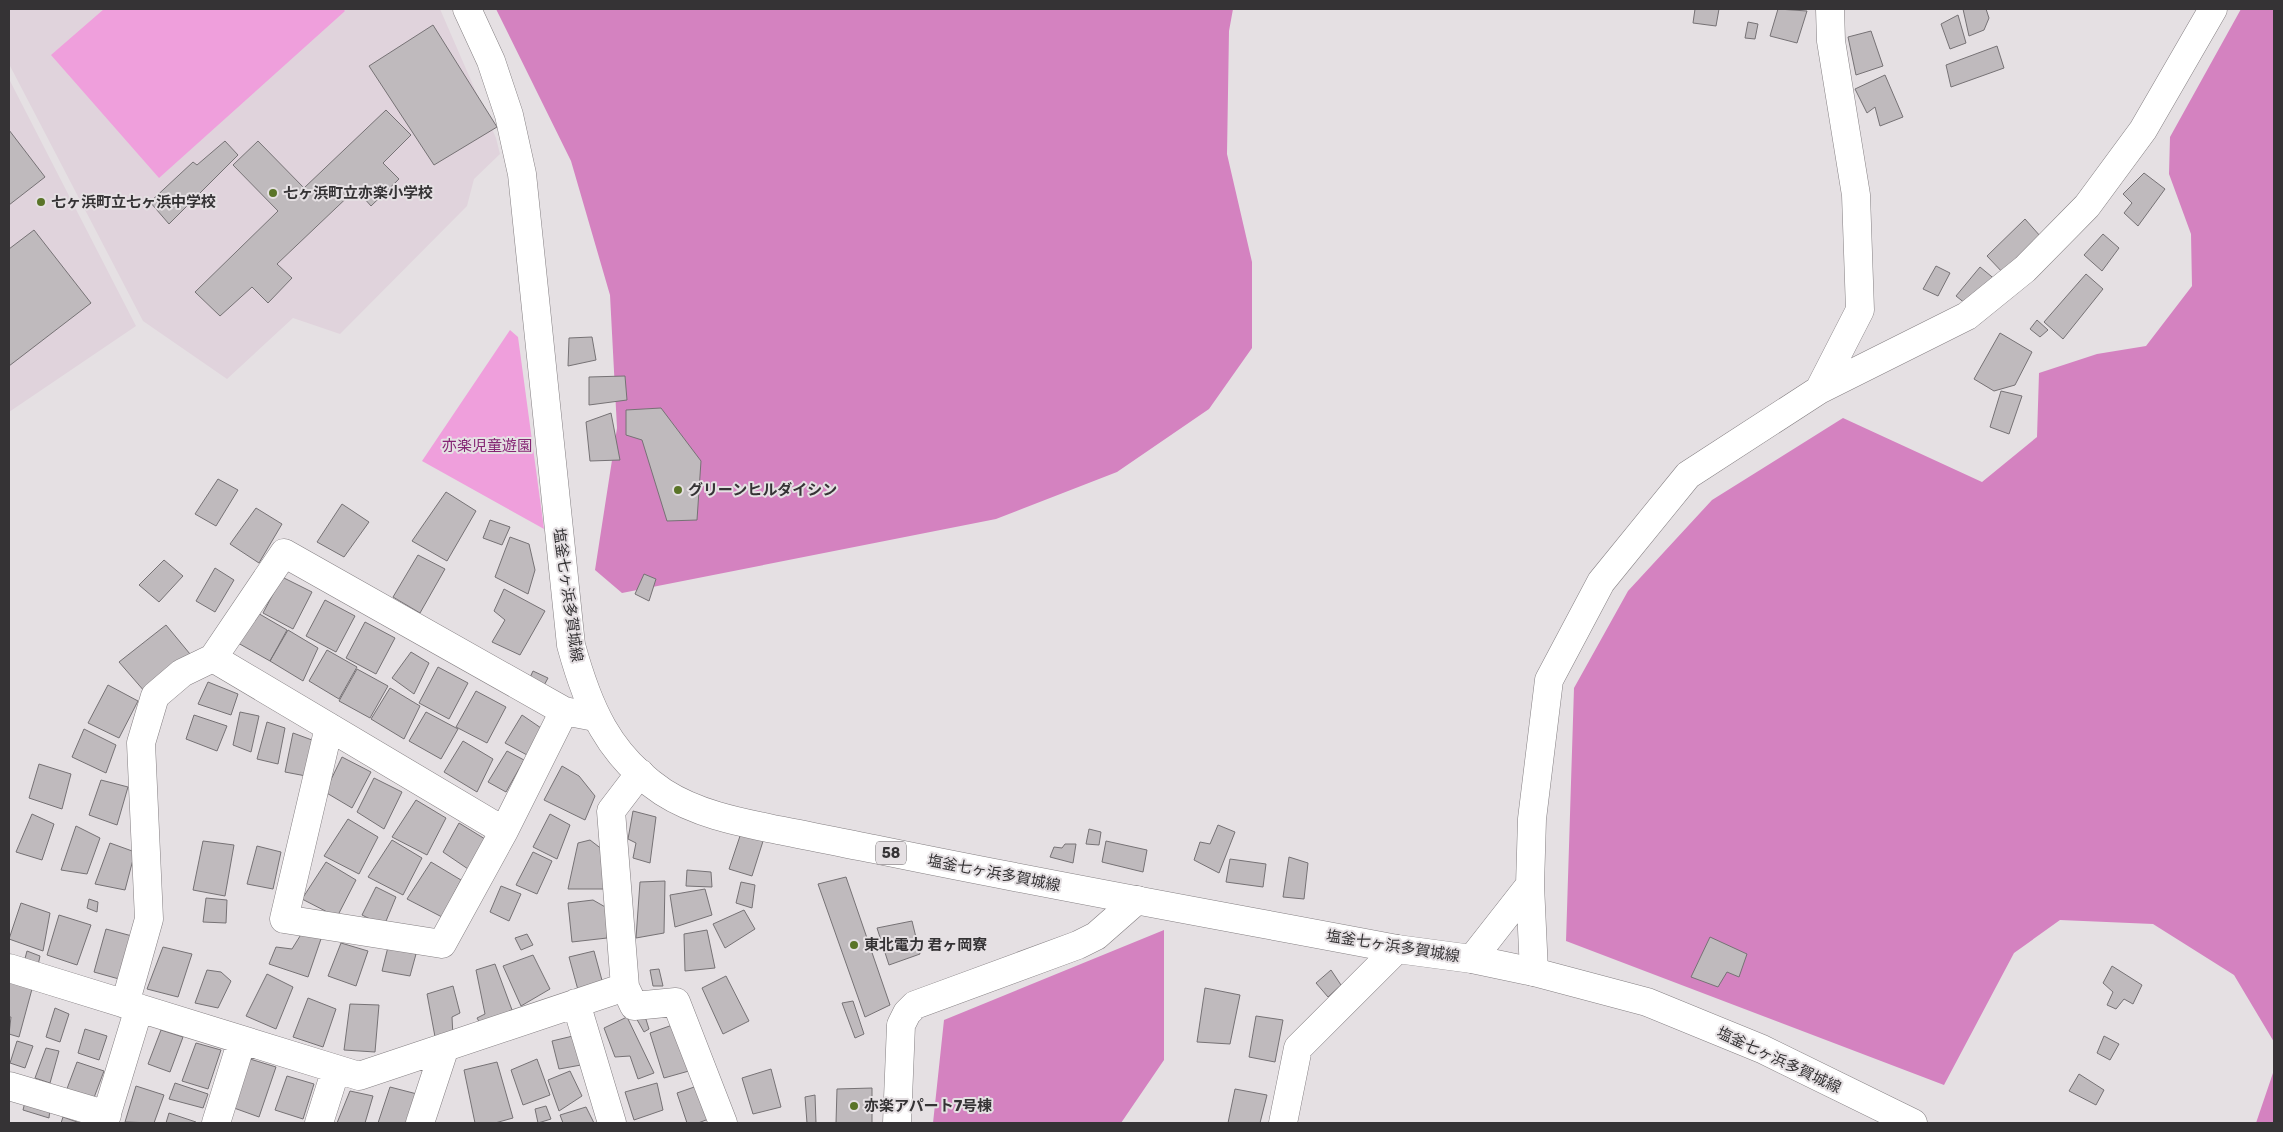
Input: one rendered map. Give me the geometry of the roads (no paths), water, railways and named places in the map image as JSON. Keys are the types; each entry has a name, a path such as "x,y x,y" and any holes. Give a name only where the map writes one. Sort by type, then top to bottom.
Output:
{"street":[{"name":"塩釜七ヶ浜多賀城線","path":"467,9 491,61 509,115 522,174 572,645 582,685 595,717 621,754 640,773 664,792 689,806 719,816 916,858 1137,900 1397,949 1472,958 1648,1002 1762,1049 1906,1122"},
{"path":"1818,390 1860,310 1856,195 1831,41 1830,9"},
{"path":"1534,972 1530,885 1532,819 1549,680 1601,582 1688,475 1818,390 1967,316 2025,269 2087,206 2138,138 2213,9"},
{"path":"9,1086 106,1119 132,1006 149,919 142,743 155,696 182,673 213,658 284,553 564,711 595,717"},
{"path":"213,658 504,831"},
{"path":"329,727 284,919 442,944 504,831 564,711"},
{"path":"640,773 611,811 625,987 634,1006 676,1002 723,1123"},
{"path":"1472,958 1530,885"},
{"path":"896,1123 901,1025 915,1005 1078,946 1096,936 1137,900"},
{"path":"1283,1123 1298,1048 1397,949"},
{"path":"9,968 359,1076 625,987"},
{"path":"576,1003 612,1123"},
{"path":"216,1123 242,1040"},
{"path":"420,1123 445,1047"},
{"path":"319,1123 336,1070"}],"place":[{"name":"七ヶ浜町立亦楽小学校","path":"273,193"},
{"name":"七ヶ浜町立七ヶ浜中学校","path":"41,202"},
{"name":"グリーンヒルダイシン","path":"678,490"},
{"name":"東北電力 君ヶ岡寮","path":"854,945"},
{"name":"亦楽アパート7号棟","path":"854,1106"}],"park label":[{"name":"亦楽児童遊園","path":"487,446"}]}
